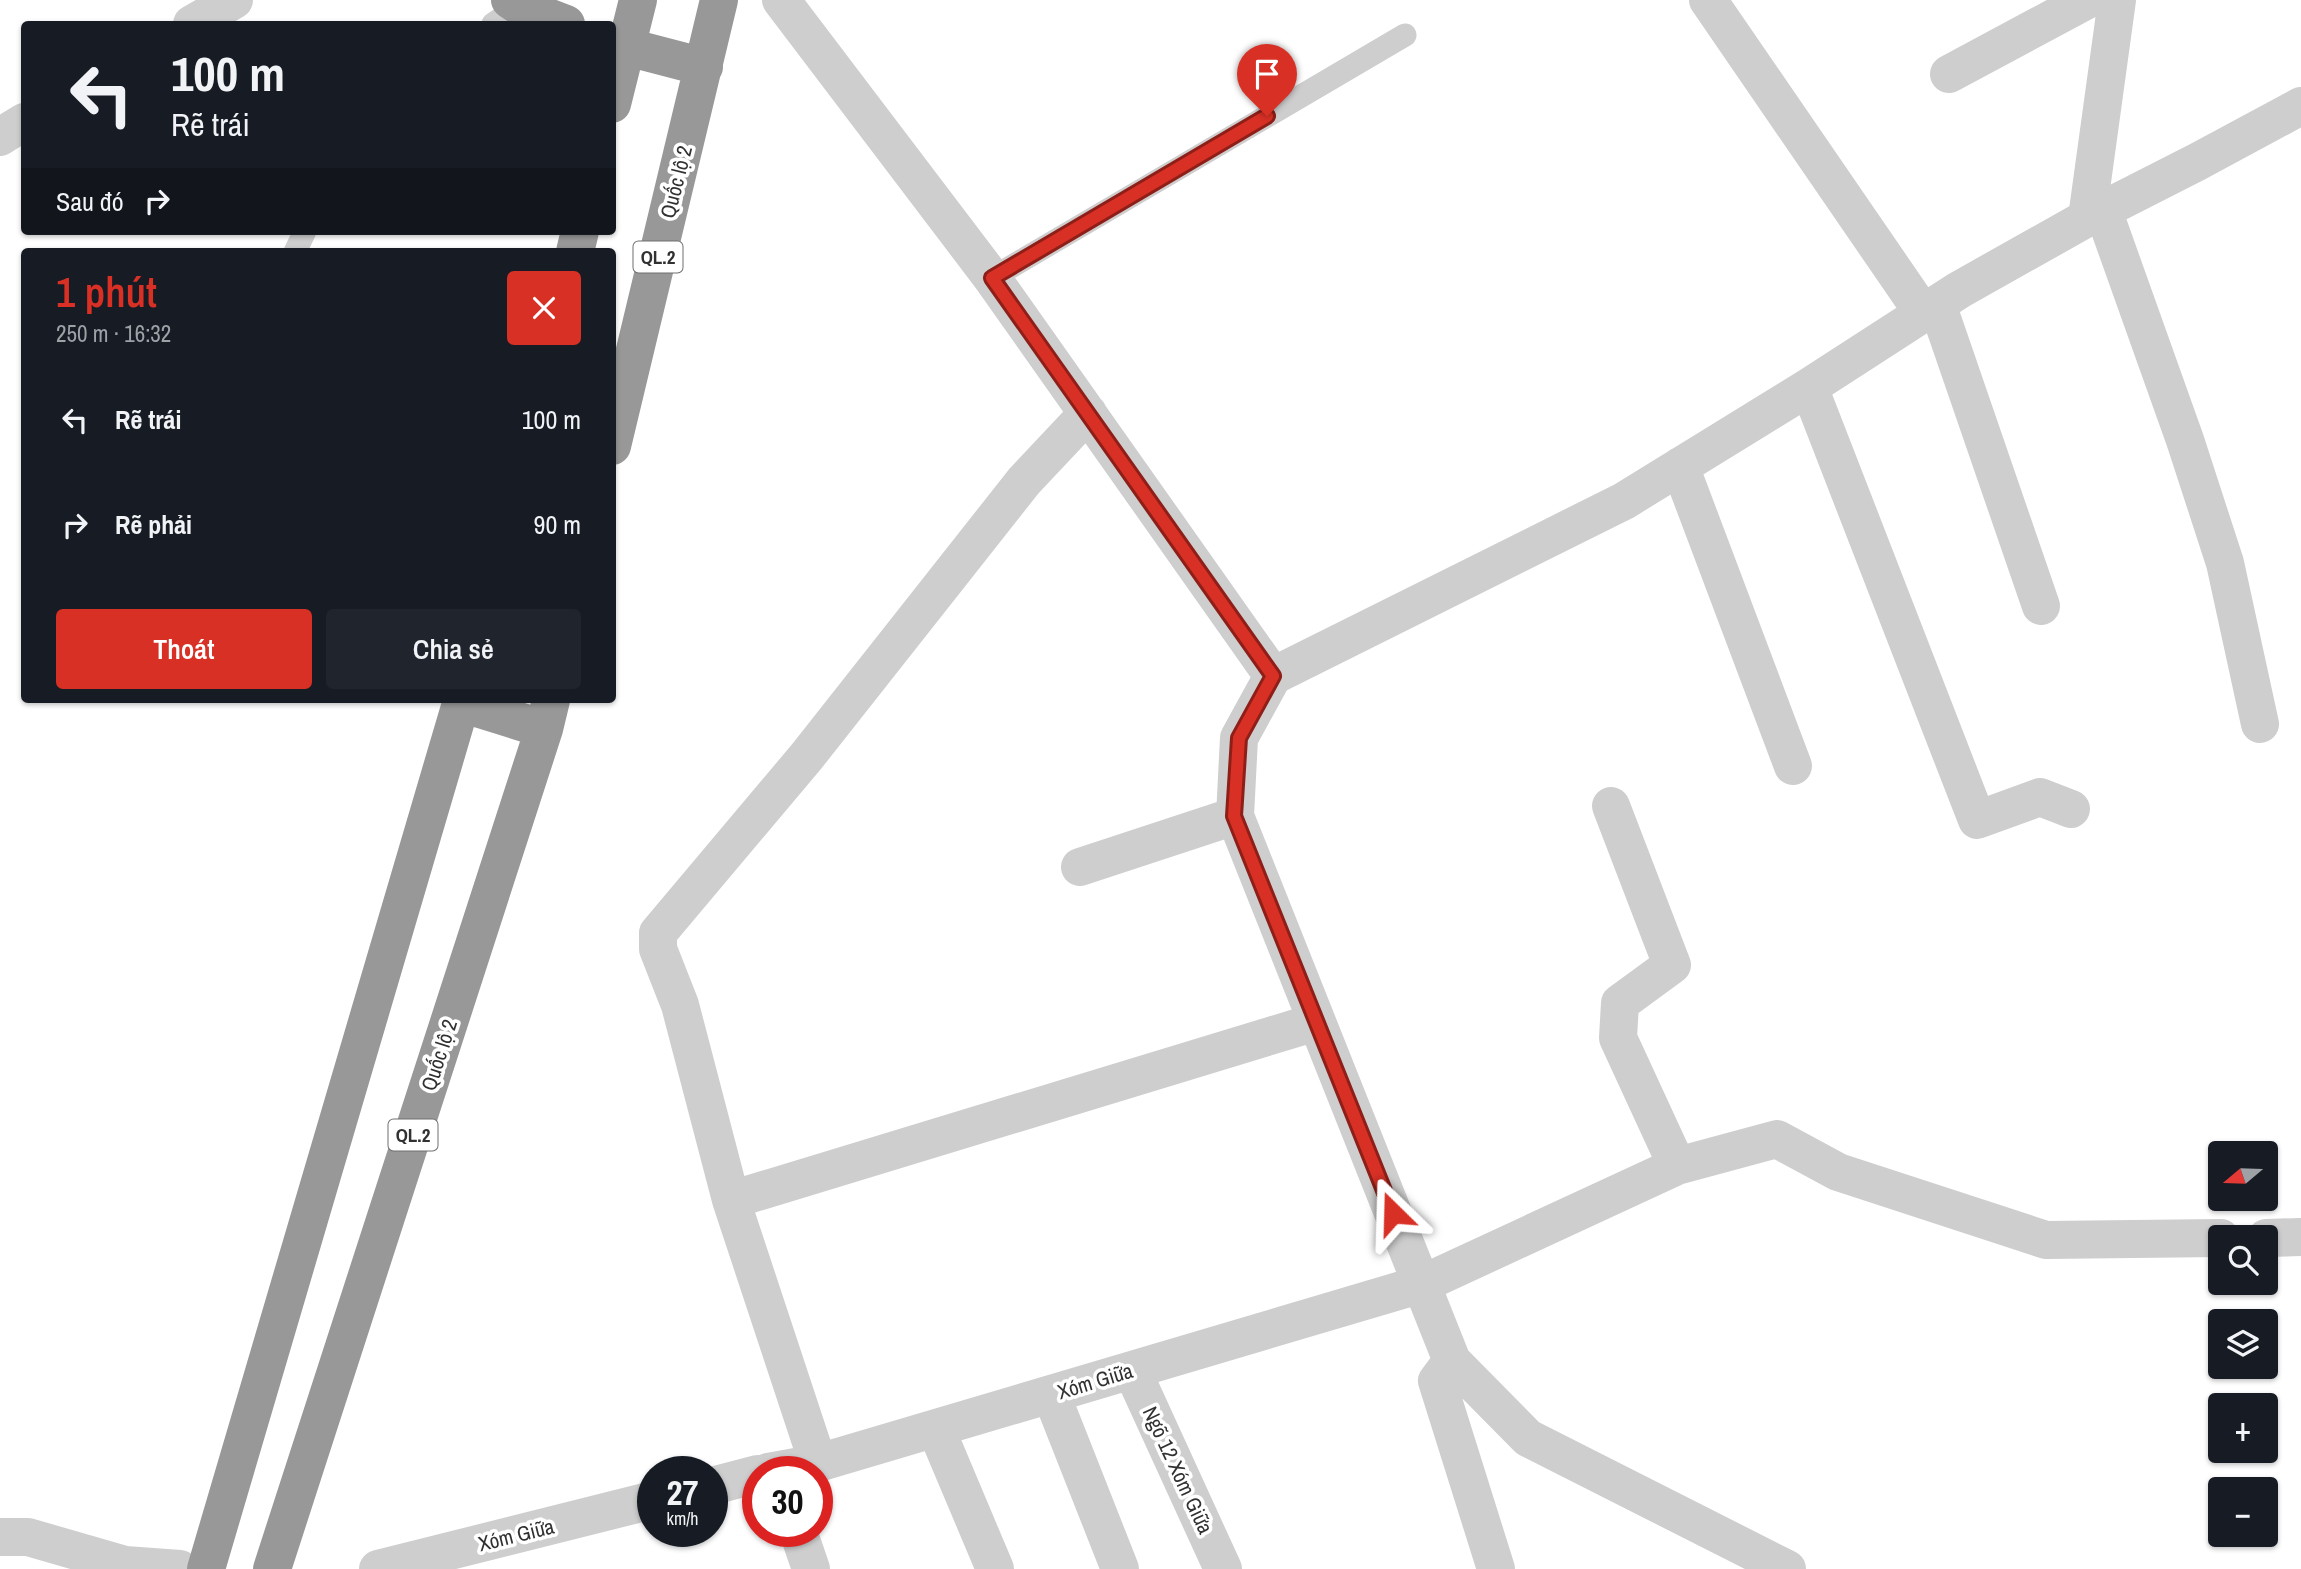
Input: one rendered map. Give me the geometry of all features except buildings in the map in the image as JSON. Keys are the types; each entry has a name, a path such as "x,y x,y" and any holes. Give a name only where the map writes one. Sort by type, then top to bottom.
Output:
{"highway":[{"path":"616,75 620,46 638,0"},
{"name":"Quốc lộ 2","path":"616,430 719,0"},
{"path":"507,10 553,21"},
{"path":"620,46 704,67"},
{"path":"206,1569 461,703"},
{"path":"474,703 548,715"},
{"name":"Quốc lộ 2","path":"272,1569 548,715"}],"street":[{"path":"197,21 234,0"},
{"path":"780,0 992,278 1273,676"},
{"path":"1708,0 1930,309 2041,606"},
{"path":"1949,74 2087,0"},
{"path":"2117,0 2095,214 2185,440 2225,563 2260,724"},
{"path":"1787,1569 1528,1438 1452,1361 1234,816 1239,738 1273,676 1624,501 1810,387 1930,309 2095,214 2301,106"},
{"path":"0,136 21,124"},
{"path":"1810,387 1977,820 2040,797 2071,809"},
{"path":"816,1456 731,1200 680,1005 658,949 658,933 807,756 1024,481 1088,413"},
{"path":"1680,466 1793,766"},
{"path":"1611,806 1672,965 1620,1003 1618,1038 1677,1166"},
{"path":"1080,867 1234,816"},
{"path":"731,1200 1317,1022"},
{"name":"Xóm Giữa","path":"833,1459 1422,1284 1677,1166 1777,1139 1838,1172 2046,1240 2208,1238"},
{"path":"2278,1238 2301,1237"},
{"path":"1452,1361 1437,1381 1496,1569"},
{"name":"Ngõ 12 Xóm Giữa","path":"1132,1370 1223,1569"},
{"path":"1051,1394 1121,1569"},
{"path":"936,1429 995,1569"},
{"name":"Xóm Giữa","path":"378,1569 637,1504"},
{"path":"0,1537 28,1537 125,1565 180,1569"},
{"path":"804,1547 811,1569"}],"lane":[{"path":"992,278 1405,35"}],"route":[{"path":"1267,116 992,278 1273,676 1239,738 1234,816 1393,1213"}]}
